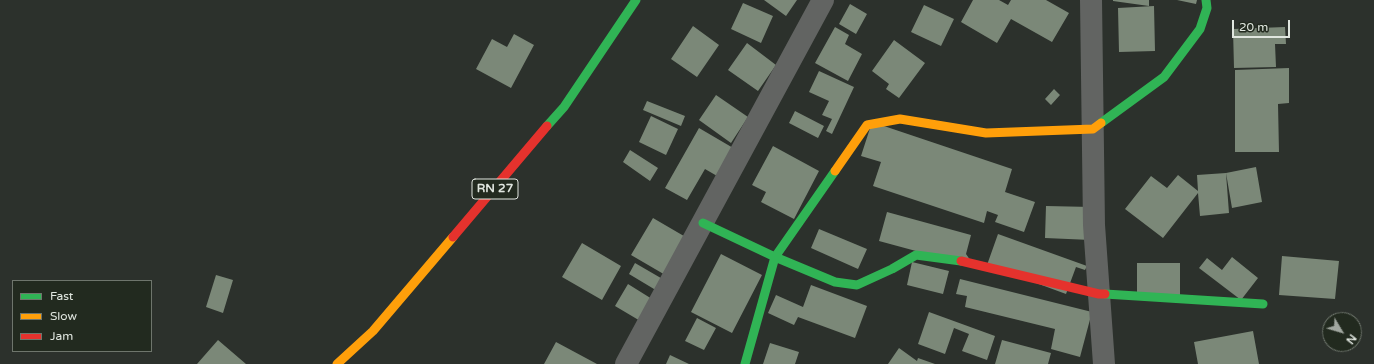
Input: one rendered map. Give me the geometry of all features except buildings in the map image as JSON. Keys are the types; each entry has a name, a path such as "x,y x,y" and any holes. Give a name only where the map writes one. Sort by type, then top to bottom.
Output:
{"street":[{"name":"RN 27","path":"337,364 374,331 564,107 636,0"},
{"path":"626,364 823,0"},
{"path":"1091,0 1094,225 1104,364"},
{"path":"745,364 775,257 867,125 900,119 986,133 1093,130 1164,77 1200,29 1207,8 1206,0"},
{"path":"703,223 775,257 835,282 857,285 916,256 956,260 1099,294 1263,304"}],"traffic: fast":[{"path":"547,126 564,107 636,0"},
{"path":"1101,123 1164,77 1200,29 1207,8 1206,0"},
{"path":"745,364 775,257 835,171"},
{"path":"703,223 775,257 835,282 857,285 892,269 916,255 961,261"},
{"path":"1105,294 1263,304"}],"traffic: slow":[{"path":"835,171 867,125 900,119 986,133 1093,129 1101,123"},
{"path":"337,364 373,331 453,237"}],"traffic: jam":[{"path":"453,237 547,126"},
{"path":"961,261 1099,294 1105,294"}]}
